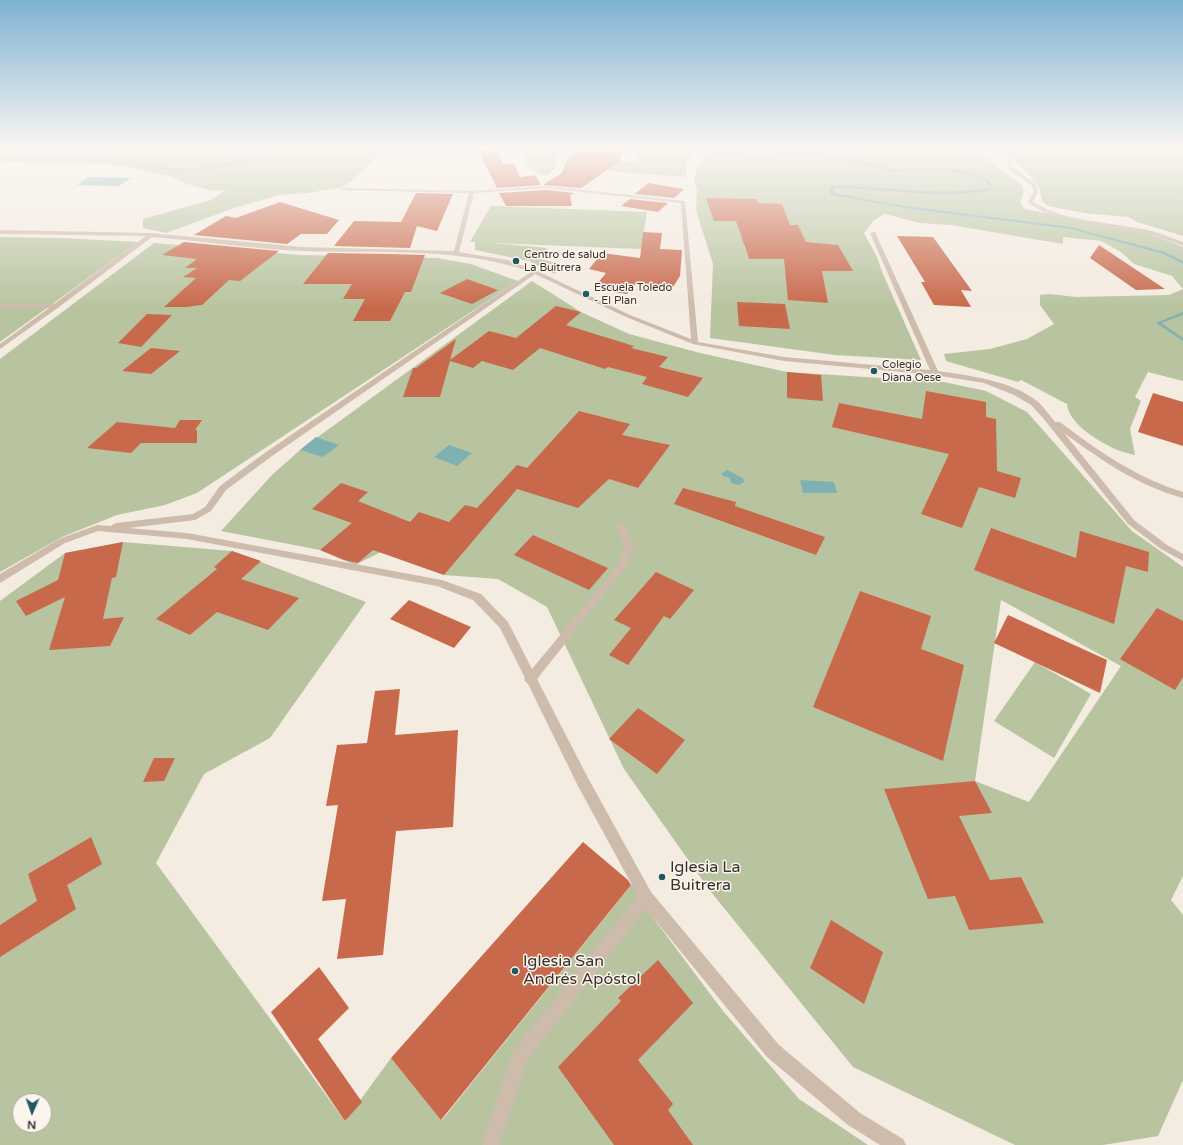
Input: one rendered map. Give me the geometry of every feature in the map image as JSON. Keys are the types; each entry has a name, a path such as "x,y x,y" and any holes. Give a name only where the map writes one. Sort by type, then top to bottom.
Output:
{"street":[{"path":"456,253 470,201"},
{"path":"678,201 683,202 695,343"},
{"path":"1030,201 1036,208 1053,214 1150,232 1183,244"},
{"path":"0,232 151,235 301,249 456,253 478,255 507,262 535,272 628,316 695,343 784,360 935,373 1001,385 1034,403 1131,522 1164,547 1183,558"},
{"path":"873,233 935,373"},
{"path":"0,347 151,235"},
{"path":"0,578 62,541 97,528 195,517 208,508 223,488 269,454 535,272"},
{"path":"0,306 57,306"},
{"path":"1046,416 1104,459 1138,478 1183,495"},
{"path":"530,680 622,566 629,546 622,524"},
{"path":"97,528 187,536 438,583 477,597 504,625 530,680 646,897 773,1051 854,1119 897,1145"},
{"path":"491,1145 519,1057 646,897"}],"green space":[{"path":"206,201 257,201 234,208 166,233 143,228 143,219"},
{"path":"696,201 1020,201 1025,209 1150,234 1183,247 1183,289 1172,276 1134,264 1121,252 1101,241 1063,237 1063,244 951,225 920,223 885,214 873,221 864,233 877,257 921,360 835,355 710,338 713,264 696,210","holes":["744,246 761,246 789,259 749,259"]},
{"path":"1043,201 1183,201 1183,236 1137,222 1128,217 1084,213 1048,206"},
{"path":"491,206 647,212 641,249 493,243 548,248 541,259 566,266 554,274 529,261 475,250 475,242 470,242"},
{"path":"0,237 62,238 138,242 0,342"},
{"path":"154,243 301,255 437,258 471,264 518,281 197,493 165,505 117,515 62,537 0,572 0,359"},
{"path":"532,281 581,312 629,334 700,353 787,372 944,382 986,391 1027,412 1132,531 1183,567 1183,876 1171,900 1183,915 1183,1080 1158,1136 1103,1145 1015,1145 853,1067 711,892 624,769 547,607 498,579 444,575 381,552 355,565 320,550 221,531 272,475 300,450","holes":["1001,600 1121,666 1029,802 975,781"]},
{"path":"1183,289 1183,381 1148,372 1135,397 1141,401 1130,429 1135,455 1122,452 1103,443 1083,429 1072,417 1067,404 1021,380 1018,382 946,361 944,354 990,349 1027,339 1054,324 1040,305 1040,295 1050,294 1076,297 1169,295"},
{"path":"123,542 232,551 366,602 270,738 204,774 156,863 345,1121 391,1058 442,1120 632,884 648,911 723,1011 799,1099 868,1145 0,1145 0,601 65,553"},
{"path":"1035,662 1091,694 1054,758 994,721"}],"water":[{"path":"316,437 339,445 323,457 300,450"},
{"path":"449,445 472,453 457,466 434,457"},
{"path":"727,470 743,478 744,482 739,485 731,483 730,478 721,474"},
{"path":"800,480 834,482 837,493 803,493"}],"building":[{"path":"412,201 450,201 437,231 417,226 410,248 334,246 354,221 401,222"},
{"path":"504,201 571,201 572,206 506,206"},
{"path":"627,201 668,203 658,212 621,206"},
{"path":"707,201 758,201 758,203 782,204 790,225 798,225 806,242 838,245 853,271 822,271 828,303 788,300 784,259 749,259 736,221 714,221"},
{"path":"280,202 339,220 327,234 301,234 287,244 194,235 226,216 236,218"},
{"path":"643,232 662,233 660,249 682,250 680,276 671,290 635,284 627,294 593,289 606,273 589,269 602,253 640,258"},
{"path":"897,236 933,237 972,291 961,290 971,307 934,305 921,282 925,282"},
{"path":"184,242 279,251 240,281 229,280 202,305 164,307 196,278 183,277 197,268 185,268 197,259 162,255"},
{"path":"1099,245 1165,289 1136,290 1090,258"},
{"path":"328,253 425,255 411,292 405,292 390,321 353,321 365,299 343,299 352,284 303,284"},
{"path":"467,279 498,290 472,304 440,293"},
{"path":"737,302 785,304 790,329 739,326"},
{"path":"556,306 581,312 566,325 634,346 631,348 668,357 659,367 703,378 688,397 642,384 647,377 608,367 605,369 540,348 513,370 482,361 473,368 450,361 440,397 403,397 413,368 416,368 456,339 450,360 489,331 516,338"},
{"path":"147,314 172,315 141,347 118,343"},
{"path":"151,348 180,351 151,374 122,371"},
{"path":"787,372 821,375 823,401 787,398"},
{"path":"926,391 986,402 986,417 996,419 997,471 1021,478 1015,498 979,487 962,528 921,514 949,454 832,427 839,403 922,419"},
{"path":"1153,393 1183,402 1183,446 1138,432"},
{"path":"579,411 630,424 622,435 670,445 638,488 609,479 578,508 517,489 444,575 373,550 358,563 344,560 320,550 352,523 312,509 341,483 368,492 358,501 410,522 419,512 449,522 465,505 477,508 517,465 527,468"},
{"path":"180,420 202,420 195,430 197,430 197,443 141,443 131,453 87,448 117,422 175,428"},
{"path":"683,488 736,502 735,506 825,537 816,555 674,504"},
{"path":"991,528 1076,558 1080,531 1149,552 1148,572 1126,566 1114,624 974,570"},
{"path":"533,535 608,568 589,590 514,555"},
{"path":"123,542 116,577 112,578 103,619 124,617 110,646 49,650 65,597 26,616 16,601 58,580 65,553"},
{"path":"232,551 261,561 241,579 299,598 268,630 217,612 190,635 156,619 217,569 214,567"},
{"path":"656,572 694,590 670,619 664,616 628,665 609,655 631,628 614,620"},
{"path":"860,591 931,616 921,649 964,665 943,761 813,707"},
{"path":"409,600 471,627 454,648 390,619"},
{"path":"1157,608 1183,621 1183,677 1175,690 1120,659"},
{"path":"1008,615 1107,660 1100,693 994,643"},
{"path":"400,689 395,735 458,730 453,827 396,831 383,955 337,959 346,899 322,901 338,805 326,806 337,745 367,743 375,691"},
{"path":"638,708 685,740 657,774 609,739"},
{"path":"154,758 175,758 164,781 143,782"},
{"path":"975,781 992,813 959,816 990,880 1021,877 1044,923 969,930 955,896 928,899 884,789"},
{"path":"91,837 102,864 67,885 76,909 0,957 0,925 37,901 28,874"},
{"name":"Iglesia San Andrés Apóstol","path":"583,842 628,880 631,885 441,1120 391,1058"},
{"path":"831,920 883,952 864,1004 810,968"},
{"path":"658,960 693,1003 638,1060 673,1104 668,1110 693,1145 614,1145 558,1067 621,1001 618,998"},
{"path":"319,967 349,1008 318,1039 362,1102 345,1121 271,1012"}],"waterway":[{"path":"873,201 904,207 1071,228 1164,253 1183,263"},
{"path":"1183,313 1158,323 1183,340"}],"place":[{"name":"Centro de salud La Buitrera","path":"516,261"},
{"name":"Escuela Toledo - El Plan","path":"586,294"},
{"name":"Colegio Diana Oese","path":"874,371"},
{"name":"Iglesia La Buitrera","path":"662,877"},
{"name":"Iglesia San Andrés Apóstol","path":"515,971"}]}
